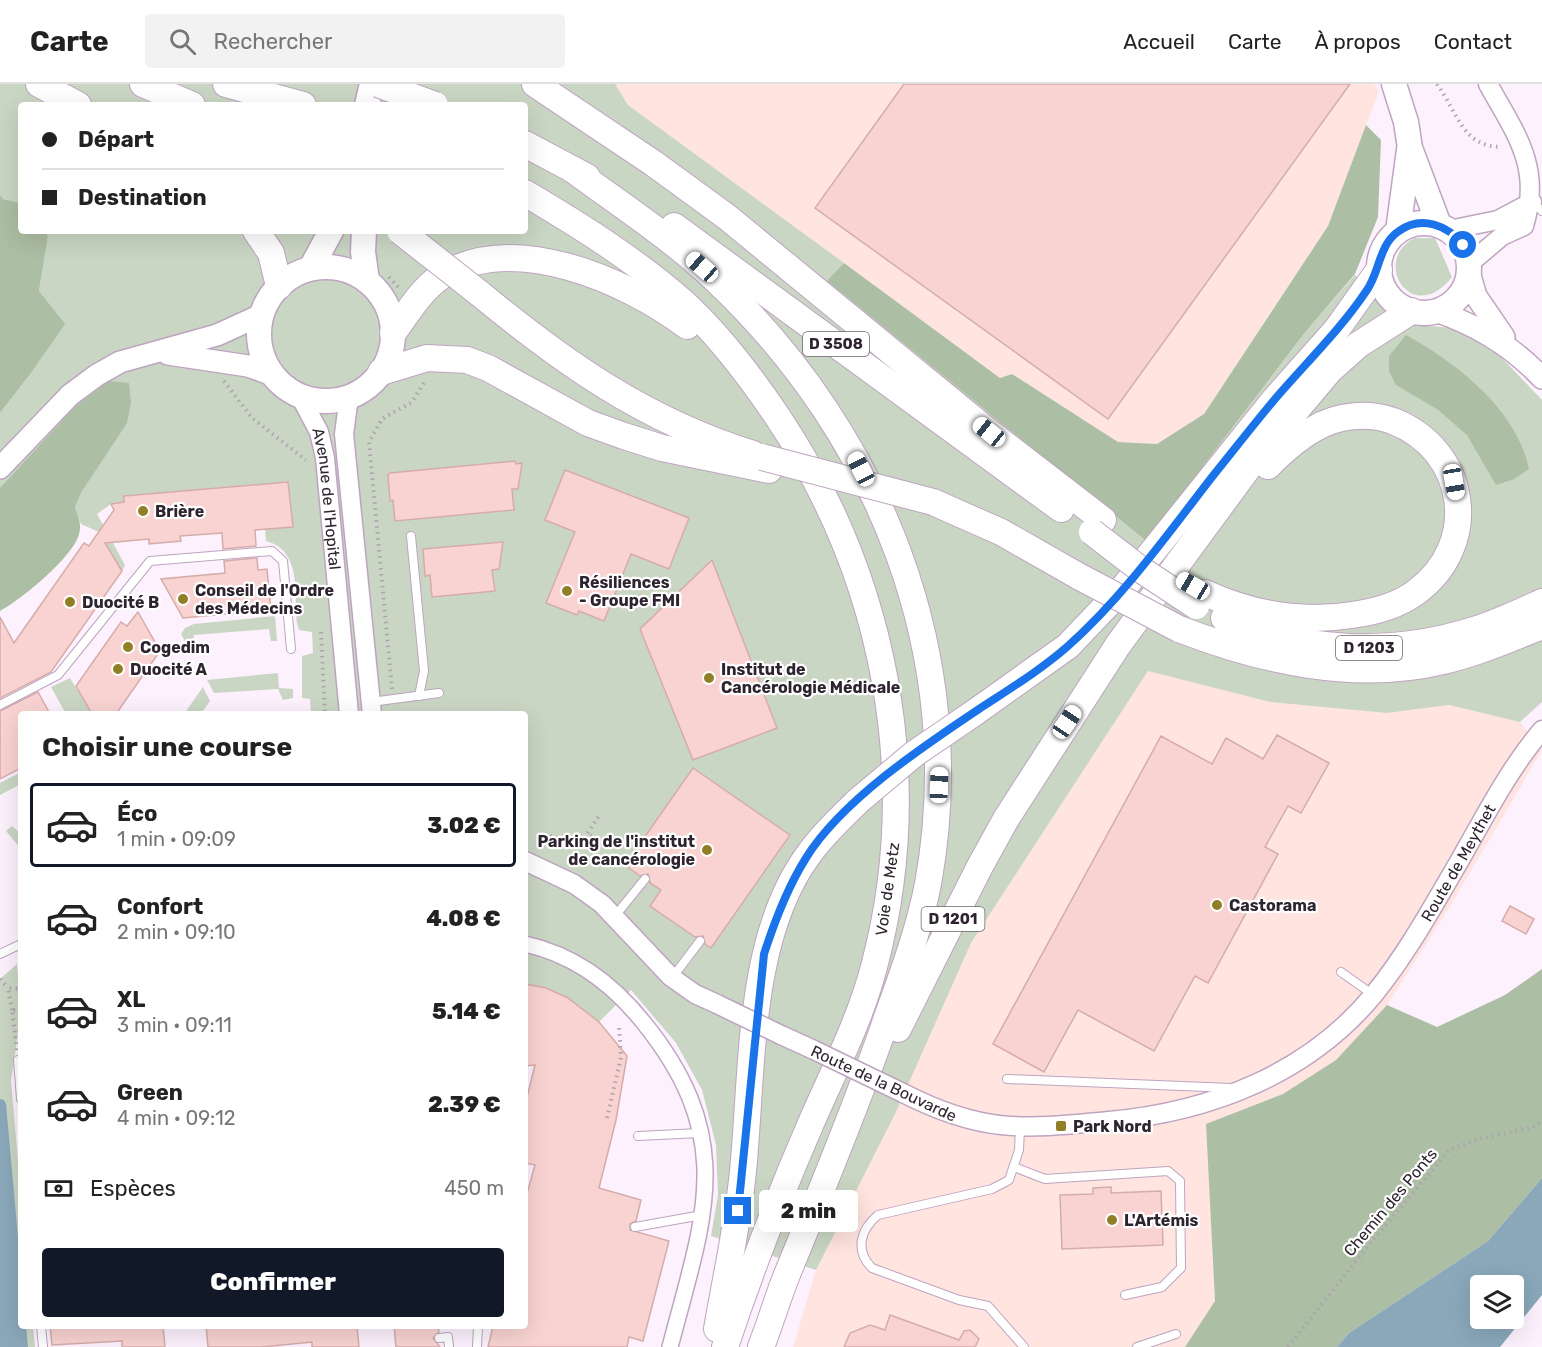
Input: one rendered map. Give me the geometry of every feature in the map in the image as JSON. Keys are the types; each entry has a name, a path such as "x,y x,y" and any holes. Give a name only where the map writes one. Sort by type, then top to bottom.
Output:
{"highway":[{"path":"39,84 72,102"},
{"path":"143,84 185,102"},
{"path":"226,84 292,102"},
{"path":"378,84 427,102"},
{"path":"535,84 653,163 727,218 989,432 1098,526"},
{"path":"560,84 653,163"},
{"name":"D 3508","path":"528,146 667,221 708,248 1098,526"},
{"path":"572,169 698,264 753,317 788,356 822,402 879,504 903,565 925,640 934,698 940,765 937,823 927,887 913,946 850,1123"},
{"path":"528,196 604,242 685,305 744,369 783,425"},
{"path":"258,234 271,253 279,286"},
{"path":"404,234 579,372 638,406 765,463"},
{"path":"393,333 427,288 453,270 491,260 564,266 615,282 668,312 725,361 783,425"},
{"path":"714,1347 743,1174 764,954 776,916 807,855 858,801 914,754 1068,646 1125,586 1275,399 1337,329 1367,290 1379,270"},
{"name":"D 1201","path":"761,1347 785,1281 850,1123 1006,819 1118,645 1251,464 1330,370 1358,345 1411,311"},
{"path":"381,372 427,358 466,360 488,368 588,423 624,436 662,448 765,463"},
{"path":"1201,599 1263,614 1295,618 1335,618 1381,609 1402,601 1417,591 1438,570 1452,546 1459,508 1454,482 1444,460 1427,441 1407,427 1383,418 1361,415 1336,420 1315,428 1292,443 1204,531"},
{"name":"Voie de Metz","path":"724,1347 764,1232 867,993 884,925 895,844 897,805 893,732 886,681 872,620 843,535 825,495 783,425"},
{"name":"D 1203","path":"765,463 898,491 933,502 1001,532 1179,629 1216,644 1285,662 1360,669 1388,669 1442,661 1488,648 1542,626"},
{"name":"D 1203","path":"1098,526 1140,569 1265,634 1295,641 1332,647 1379,648 1429,643 1476,630 1542,602"}],"main road":[{"path":"368,102 372,84"},
{"path":"398,102 402,84"},
{"path":"1394,84 1406,122 1410,148 1444,228 1463,245 1476,296 1517,354"},
{"path":"1398,231 1410,148"},
{"path":"1444,228 1414,224 1398,231 1384,248 1379,270 1385,291 1401,306 1411,311 1436,311 1482,329 1517,354 1542,378"},
{"path":"311,268 329,234"},
{"path":"364,234 363,252 367,281"},
{"path":"311,268 346,270 367,281 386,304 393,333 390,354 381,372 367,387 349,397 325,401 300,396 285,388 273,375 260,347 261,315 279,286 294,275 311,268"},
{"path":"1436,311 1458,298 1469,268"},
{"path":"0,468 84,382 120,362 218,335 261,315"},
{"path":"158,353 220,360 248,366 273,375"}],"street":[{"path":"1469,268 1502,236 1524,226 1537,207 1529,161 1488,84"},
{"path":"1444,228 1498,220 1537,207"},
{"name":"Avenue de l'Hopital","path":"300,396 319,432 325,458 348,711"},
{"name":"Avenue de l'Hopital","path":"349,397 345,445 371,708"},
{"name":"Route de Meythet","path":"1373,995 1414,939 1501,789 1542,730"},
{"name":"Route de la Bouvarde","path":"530,855 574,884 615,916 672,978 695,994 934,1109 968,1121 1020,1128 1147,1118 1214,1102 1281,1071 1311,1052 1351,1019 1373,995"},
{"path":"528,945 541,948 599,976 636,1013 666,1050 692,1099 702,1133 706,1180 702,1215 670,1347"}],"lane":[{"path":"411,536 424,671 419,696"},
{"path":"0,705 58,675 150,561 272,551 283,561 291,649"},
{"path":"371,708 393,699 439,693"},
{"path":"615,916 645,879"},
{"path":"672,978 700,941"},
{"path":"0,954 18,945"},
{"path":"1341,972 1373,995"},
{"path":"1007,1079 1247,1088"},
{"path":"1020,1128 1019,1150 1009,1180 992,1189 878,1215 865,1226 861,1244 863,1260 872,1268 959,1300 988,1306 1024,1347"},
{"path":"638,1136 702,1133"},
{"path":"1014,1167 1045,1179 1168,1171 1180,1181 1181,1268 1162,1287 1125,1295"},
{"path":"635,1227 702,1215"},
{"path":"41,1329 43,1347"},
{"path":"477,1347 478,1329"},
{"path":"1142,1346 1176,1334"},
{"path":"439,1338 448,1337 449,1347"}],"path":[{"path":"1437,84 1474,141 1485,146 1512,147"},
{"path":"220,360 219,375 238,403 252,418 306,460"},
{"path":"370,455 393,699"},
{"path":"530,855 549,836 604,847 607,842 587,834 599,816"},
{"path":"0,980 8,988 15,1033"},
{"path":"8,988 18,989"},
{"path":"12,1010 18,1010"},
{"path":"607,1118 621,1057 619,1026"},
{"name":"Chemin des Ponts","path":"1288,1347 1386,1223 1450,1149 1482,1138 1533,1127 1542,1121"}],"shaded area":[{"path":"615,84 1374,84 1379,91 1328,226 1204,414 1157,444 1118,442 1012,374 1000,378 628,105"},
{"name":"Park Nord","path":"1148,671 1270,702 1387,713 1449,705 1520,722 1542,750 1449,908 1387,1005 1336,1060 1283,1094 1206,1124 1215,1301 1185,1347 793,1347 816,1270 895,1114 971,943"}],"green space":[{"path":"0,84 615,84 628,105 844,263 828,282 1146,541 1303,335 1355,275 1406,324 1466,329 1503,359 1542,400 1542,702 1520,722 1449,705 1387,713 1270,702 1148,671 971,943 895,1114 816,1270 711,1236 718,1195 716,1145 702,1090 676,1043 631,990 599,1022 564,998 528,985 528,711 311,711 310,699 302,698 302,656 313,653 312,632 299,630 291,563 278,546 266,541 265,529 293,526 288,482 124,496 124,502 111,504 97,514 125,565 122,571 99,532 81,524 75,507 82,491 0,488 0,413 31,373 64,324 39,291 48,236 46,234 528,234 528,102 18,102 18,202 3,199 0,195"},
{"path":"1366,125 1381,140 1378,217 1355,274 1303,335 1146,541 827,281 844,263 1000,378 1012,374 1118,442 1157,444 1204,414 1328,226"},
{"path":"0,195 3,199 18,202 18,234 46,234 48,236 39,291 65,324 0,413"},
{"path":"1415,238 1435,238 1452,277 1437,291 1423,296 1411,293 1402,285 1396,273 1396,261 1402,248"},
{"path":"1406,335 1445,359 1482,390 1512,427 1529,469 1514,479 1496,485 1467,435 1437,409 1396,385 1389,371 1389,356"},
{"path":"109,381 129,383 131,403 127,423 82,491 75,507 80,527 75,543 68,554 46,577 0,611 0,488 76,406"},
{"path":"275,616 277,641 271,641 269,629 194,635 193,648 187,645 181,634 185,628 194,624"},
{"path":"278,673 279,688 293,689 293,698 283,700 278,689 214,693 207,680"},
{"path":"70,678 90,711 64,711 51,687"},
{"path":"203,687 210,701 203,711 186,711"},
{"path":"18,774 18,786 0,795 0,783"},
{"path":"12,826 18,831 18,845 6,831"},
{"path":"17,964 18,1032 11,1081 18,1160 18,1329 33,1329 35,1347 0,1347 0,979"},
{"path":"1542,969 1542,1178 1488,1241 1349,1333 1337,1347 1185,1347 1215,1301 1206,1124 1283,1094 1336,1060 1387,1005 1437,1027 1505,995"}],"water":[{"path":"0,1099 6,1104 18,1238 18,1329 26,1329 28,1347 0,1347"},
{"path":"1542,1178 1542,1295 1524,1317 1524,1275 1470,1275 1470,1329 1515,1329 1500,1347 1337,1347 1349,1333 1488,1241"}],"building":[{"path":"904,84 1350,84 1108,419 815,208"},
{"path":"515,461 516,464 522,463 518,489 512,489 514,510 395,521 393,500 390,501 388,475 390,473"},
{"path":"565,470 689,518 669,569 631,554 604,621 579,611 577,615 546,603 575,532 545,520"},
{"path":"288,482 293,527 255,530 256,546 223,549 222,533 180,536 181,541 149,544 149,539 105,543 122,571 51,672 0,698 0,617 14,643 84,543 89,546 114,510 111,504 124,502 124,496"},
{"path":"503,542 499,569 492,570 495,591 432,597 430,575 425,576 423,549"},
{"path":"257,558 258,570 267,569 271,610 183,618 161,579 225,573 224,561"},
{"name":"Institut de Cancérologie Médicale","path":"712,560 777,728 693,760 640,629"},
{"name":"Duocité A","path":"138,612 160,651 118,711 90,711 76,686 121,622 127,626"},
{"path":"38,692 48,711 18,711 18,770 0,779 0,711"},
{"path":"1277,735 1329,763 1301,813 1288,806 1265,847 1278,854 1208,983 1195,976 1154,1051 1078,1010 1044,1072 993,1044 1161,736 1212,764 1226,738 1263,759"},
{"name":"Parking de l'institut de cancérologie","path":"693,768 790,835 711,948 705,944 703,936 695,937 650,906 661,890 650,883 648,874 640,876 625,865"},
{"path":"1510,906 1534,919 1526,934 1502,921"},
{"path":"528,985 546,988 568,998 599,1022 627,1056 616,1120 599,1188 641,1200 636,1221 630,1224 630,1230 669,1241 643,1341 629,1337 627,1347 488,1347 492,1329 528,1329 528,1190 535,1165 528,1164 528,1093 535,1065 528,1066"},
{"name":"L'Artémis","path":"1111,1187 1111,1193 1161,1191 1163,1245 1062,1249 1060,1195 1093,1194 1093,1188"},
{"path":"890,1315 959,1340 964,1331 970,1330 979,1339 975,1347 844,1347 850,1333 870,1325 885,1330"},
{"path":"50,1329 163,1329 165,1347 122,1347 122,1341 52,1345"},
{"path":"206,1329 357,1329 359,1347 312,1347 312,1342 262,1347 208,1347"},
{"path":"394,1329 438,1329 439,1332 433,1338 440,1347 396,1347"}],"place":[{"name":"Brière","path":"143,511"},
{"name":"Résiliences - Groupe FMI","path":"567,591"},
{"name":"Conseil de l'Ordre des Médecins","path":"183,599"},
{"name":"Duocité B","path":"70,602"},
{"name":"Cogedim","path":"128,647"},
{"name":"Duocité A","path":"118,669"},
{"name":"Institut de Cancérologie Médicale","path":"709,678"},
{"name":"Parking de l'institut de cancérologie","path":"707,850"},
{"name":"Castorama","path":"1217,905"},
{"name":"Park Nord","path":"1061,1126"},
{"name":"L'Artémis","path":"1112,1220"}],"route":[{"path":"738,1211 764,954 776,916 807,855 858,801 914,754 1068,646 1091,622 1125,586 1275,399 1347,316 1379,270 1384,248 1398,231 1414,224 1431,223 1449,230 1463,245"}]}
